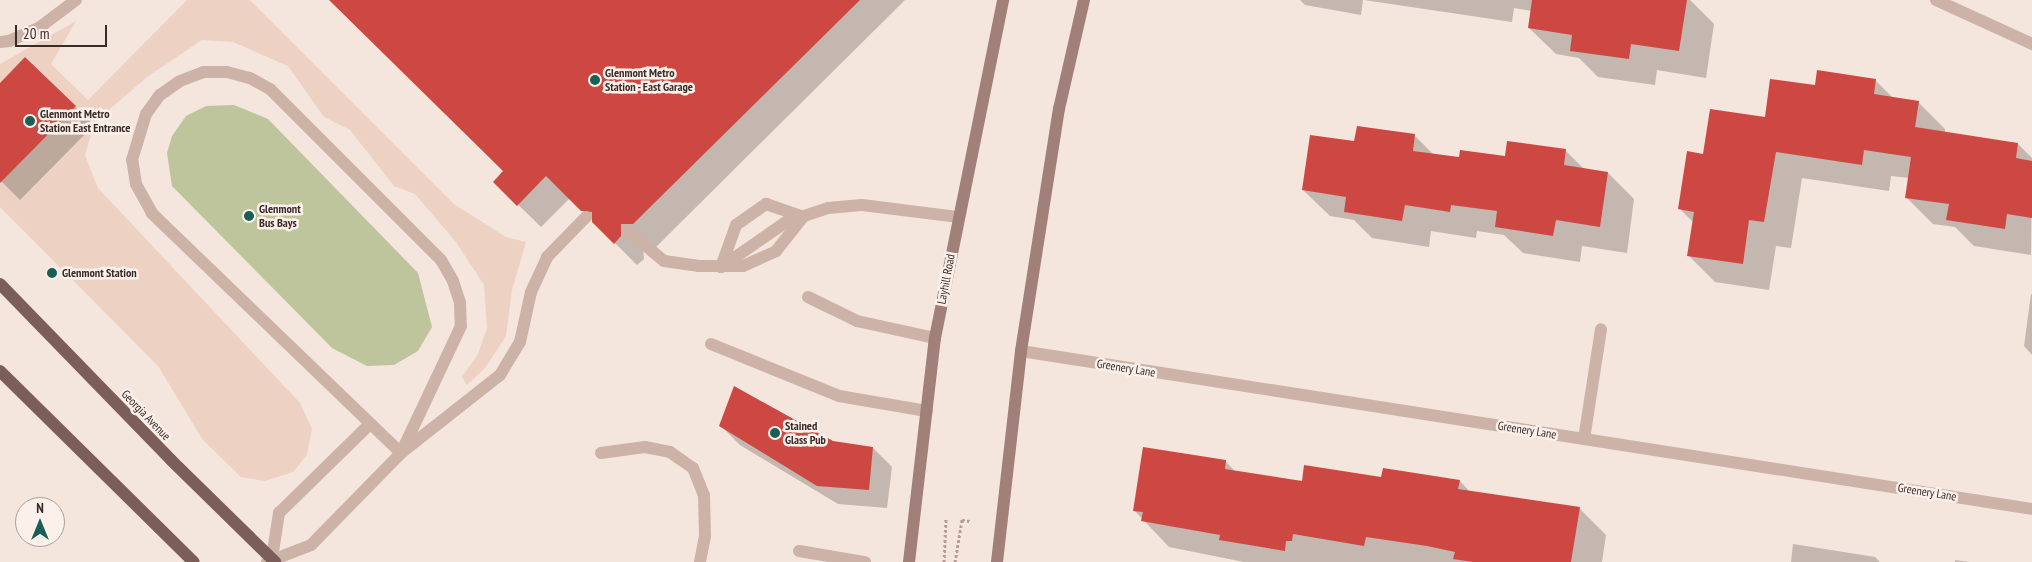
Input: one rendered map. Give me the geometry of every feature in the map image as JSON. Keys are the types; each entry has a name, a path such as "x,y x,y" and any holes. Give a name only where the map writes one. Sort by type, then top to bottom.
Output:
{"main road":[{"name":"Layhill Road","path":"909,562 935,338 958,216 1003,0"},
{"path":"997,562 1021,352 1059,109 1084,0"},
{"name":"Georgia Avenue","path":"0,284 271,561"},
{"path":"0,371 191,560"}],"street":[{"path":"0,42 9,41 40,27 76,0"},
{"path":"1936,0 2032,44"},
{"path":"203,72 228,72 250,78 270,89 441,260 453,281 460,303 460,326 401,453 152,213 136,184 132,160 136,138 146,114 160,95 180,81 203,72"},
{"path":"721,267 736,225 766,204 803,216"},
{"path":"721,267 786,222 828,208 862,205 958,216"},
{"path":"271,561 311,545 401,453 500,375 520,342 531,292 547,257 586,216"},
{"path":"627,230 664,262 721,267 743,266 776,251 803,216"},
{"path":"808,297 857,321 935,338"},
{"path":"1584,439 1601,329"},
{"path":"711,344 839,396 927,411"},
{"name":"Greenery Lane","path":"1021,352 2032,509"},
{"path":"271,561 279,513 370,424"},
{"path":"601,453 645,447 670,452 693,468 704,495 705,536 700,562"},
{"path":"799,551 864,562"}],"path":[{"path":"944,562 946,518"},
{"path":"955,562 962,520 970,521"}],"green space":[{"path":"234,105 268,119 418,273 432,327 418,351 394,365 367,366 332,348 172,186 167,153 172,136 186,116 206,106"}],"shaded area":[{"path":"187,0 250,0 454,204 506,237 526,242 512,290 506,336 485,368 467,385 462,377 478,354 487,328 484,285 456,242 415,194 394,186 350,130 324,117 288,66 233,42 202,40 147,77 95,122 85,155 98,188 300,403 312,429 307,455 293,472 265,481 241,477 203,440 158,366 0,207 0,181 75,106 26,57 0,83 0,64 76,21 51,64 88,100"}],"building":[{"name":"Glenmont Metro Station - East Garage","path":"329,0 860,0 633,224 621,224 621,236 614,244 592,222 592,212 581,211 546,176 517,206 493,182 503,171"},
{"path":"1532,0 1687,0 1679,51 1631,44 1629,59 1570,51 1572,35 1528,28"},
{"name":"Glenmont Metro Station East Entrance","path":"25,57 76,106 0,183 0,83"},
{"path":"1817,70 1876,79 1874,94 1919,101 1915,127 2018,143 2016,158 2032,161 2032,218 2007,214 2005,229 1946,220 1949,204 1905,198 1911,157 1864,150 1862,165 1776,152 1764,222 1749,220 1743,264 1687,256 1694,212 1678,209 1687,151 1703,154 1710,109 1765,117 1770,79 1815,85"},
{"path":"1357,126 1415,134 1413,151 1459,157 1460,150 1505,156 1507,141 1566,149 1564,165 1608,172 1600,227 1556,220 1553,236 1495,227 1497,211 1451,205 1450,212 1405,205 1402,221 1344,212 1346,197 1302,190 1310,135 1354,141"},
{"name":"Stained Glass Pub","path":"734,386 833,441 873,447 869,490 817,486 719,426"},
{"path":"1143,447 1226,460 1225,469 1302,481 1304,465 1381,477 1383,468 1460,480 1458,489 1580,507 1571,562 1473,562 1453,559 1455,552 1427,546 1366,537 1364,546 1293,534 1292,541 1286,541 1285,551 1219,540 1220,535 1141,521 1143,512 1133,511"}],"place":[{"name":"Glenmont Metro Station - East Garage","path":"595,80"},
{"name":"Glenmont Metro Station East Entrance","path":"30,121"},
{"name":"Glenmont Bus Bays","path":"249,216"},
{"name":"Glenmont Station","path":"52,273"},
{"name":"Stained Glass Pub","path":"775,433"}]}
